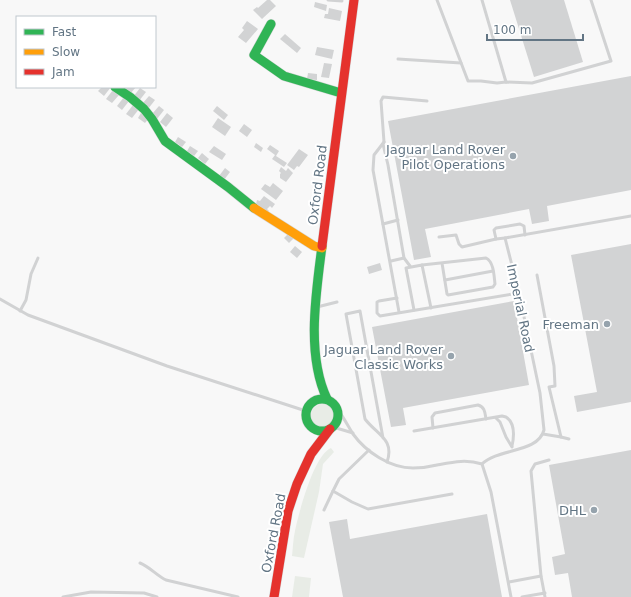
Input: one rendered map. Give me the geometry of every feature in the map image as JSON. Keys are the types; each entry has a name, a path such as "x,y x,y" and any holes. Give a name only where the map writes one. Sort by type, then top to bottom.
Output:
{"main road":[{"name":"Oxford Road","path":"327,399 321,387 318,374 315,308 341,93 354,2"},
{"path":"271,24 254,55 284,76 341,93"},
{"path":"117,88 135,100 151,118 159,134 165,141 258,211 314,246 322,248"},
{"name":"Oxford Road","path":"308,408 318,374"},
{"path":"317,399 327,399 333,402 338,410 339,418 332,428 320,431 314,429 309,424 306,418 308,408 317,399"},
{"name":"Oxford Road","path":"309,424 311,436 310,454"},
{"name":"Oxford Road","path":"274,597 288,511 297,484 310,454 332,428"}],"lane":[{"path":"328,0 354,2"},
{"path":"437,0 468,81 496,83 532,83 611,61 591,0"},
{"path":"482,0 506,82"},
{"path":"398,60 461,63"},
{"path":"410,266 404,258 383,144 381,101 383,97 427,101"},
{"path":"384,142 374,155 373,170 391,261 399,312"},
{"path":"439,237 456,235 462,247 496,239 631,216"},
{"path":"383,224 398,220"},
{"path":"496,239 494,230 496,228 520,224 524,226 525,235"},
{"name":"Imperial Road","path":"506,238 540,393 544,425 543,434"},
{"path":"20,311 26,300 31,274 38,258"},
{"path":"391,261 404,258"},
{"path":"414,310 406,268 410,266 486,258 490,260 495,284 493,286 448,295 442,263"},
{"path":"422,265 431,308"},
{"path":"445,280 493,271"},
{"path":"538,275 554,366 555,386 549,387 559,425 560,437"},
{"path":"397,298 377,302 378,313 380,316 519,293"},
{"path":"0,299 28,315 167,366 308,408"},
{"path":"315,308 337,302"},
{"path":"383,438 360,312 346,314 365,419 374,430 386,441 391,451 387,462"},
{"path":"433,428 432,418 435,413 478,405 484,410 486,419"},
{"path":"338,410 353,433 369,450 387,462 411,468 426,467 463,460 474,461 482,464"},
{"path":"414,431 506,417 510,421 514,436 513,448"},
{"path":"496,418 500,422 506,437 513,448"},
{"path":"332,428 353,433"},
{"path":"482,464 491,457 513,448 532,445 543,434 569,439"},
{"path":"324,510 339,479 369,450"},
{"path":"545,597 531,471 535,464 549,460"},
{"path":"482,464 491,492 511,597"},
{"path":"333,491 368,509 452,494"},
{"path":"140,563 145,565 157,576 166,580 238,597"},
{"path":"509,582 542,576"},
{"path":"63,597 99,592 144,594 157,597"},
{"path":"522,597 544,593"}],"shaded area":[{"path":"323,404 328,405 334,411 334,421 328,427 323,428 318,427 312,421 311,416 312,411 318,405"},
{"path":"331,448 334,452 323,464 319,492 304,558 292,556 295,531 308,485 319,461"},
{"path":"295,576 311,578 309,597 292,597"}],"building":[{"path":"267,0 270,0 276,6 262,19 253,10 257,7 258,8"},
{"path":"510,0 564,0 583,62 534,77"},
{"path":"315,2 327,5 326,11 314,7"},
{"path":"329,8 342,11 340,21 324,18 325,14 328,14"},
{"path":"247,21 258,29 246,43 238,37 244,30 242,28"},
{"path":"285,34 301,48 297,53 280,39"},
{"path":"317,47 334,50 332,59 315,55"},
{"path":"324,63 332,64 329,78 321,77"},
{"path":"308,73 317,74 317,80 307,79"},
{"name":"Jaguar Land Rover Pilot Operations","path":"631,76 631,190 547,206 549,221 532,224 529,209 425,229 431,257 414,260 388,121"},
{"path":"101,88 110,88 104,96 98,91"},
{"path":"126,88 135,88 130,94 125,90"},
{"path":"140,88 146,92 139,101 133,97"},
{"path":"113,90 119,95 112,103 106,99"},
{"path":"149,96 155,100 148,109 142,104"},
{"path":"124,97 129,101 122,110 117,106"},
{"path":"133,105 139,109 132,118 126,114"},
{"path":"159,106 164,110 157,119 152,114"},
{"path":"217,106 228,115 224,120 213,111"},
{"path":"141,113 149,118 145,123 138,118"},
{"path":"167,113 173,118 166,127 160,122"},
{"path":"218,118 231,127 225,136 212,127"},
{"path":"244,124 252,130 247,137 239,131"},
{"path":"178,137 186,142 182,147 175,142"},
{"path":"256,143 263,148 261,152 254,147"},
{"path":"270,145 279,151 276,156 287,163 284,167 272,159 275,155 267,149"},
{"path":"190,146 198,151 194,156 187,151"},
{"path":"214,146 226,154 222,160 209,152"},
{"path":"299,149 308,155 299,167 297,166 294,170 287,165"},
{"path":"202,153 209,159 205,164 198,158"},
{"path":"281,167 286,171 288,168 293,173 286,182 280,178 281,173 279,171"},
{"path":"225,168 230,172 224,180 219,176"},
{"path":"273,183 283,191 276,200 261,189 265,184 270,187"},
{"path":"264,196 275,204 272,208 270,206 267,209 269,211 267,213 256,204 257,200 260,201"},
{"path":"289,233 294,238 289,243 284,238"},
{"name":"Freeman","path":"631,244 631,402 577,412 574,396 597,392 571,255"},
{"path":"295,246 302,252 297,258 290,252"},
{"path":"380,263 382,270 369,274 367,267"},
{"name":"Jaguar Land Rover Classic Works","path":"514,301 529,385 403,408 406,425 391,427 372,327"},
{"name":"DHL","path":"631,450 631,597 572,597 568,573 555,575 552,557 565,554 549,465"},
{"path":"487,514 502,597 343,597 329,522 347,519 350,539"}],"traffic: fast":[{"path":"271,24 254,55 284,76 341,93"},
{"path":"116,88 144,109 152,119 165,141 254,208"},
{"path":"322,246 314,324 317,363 321,382 327,399"},
{"path":"319,399 325,399 334,403 338,415 334,427 325,431 319,431 310,427 306,418 306,412 310,403 319,399"}],"traffic: slow":[{"path":"254,208 314,246 322,248"}],"traffic: jam":[{"path":"322,246 354,0"},
{"path":"274,597 288,511 297,484 311,454 330,429"}],"place":[{"name":"Jaguar Land Rover Pilot Operations","path":"513,156"},
{"name":"Freeman","path":"607,324"},
{"name":"Jaguar Land Rover Classic Works","path":"451,356"},
{"name":"DHL","path":"594,510"}]}
